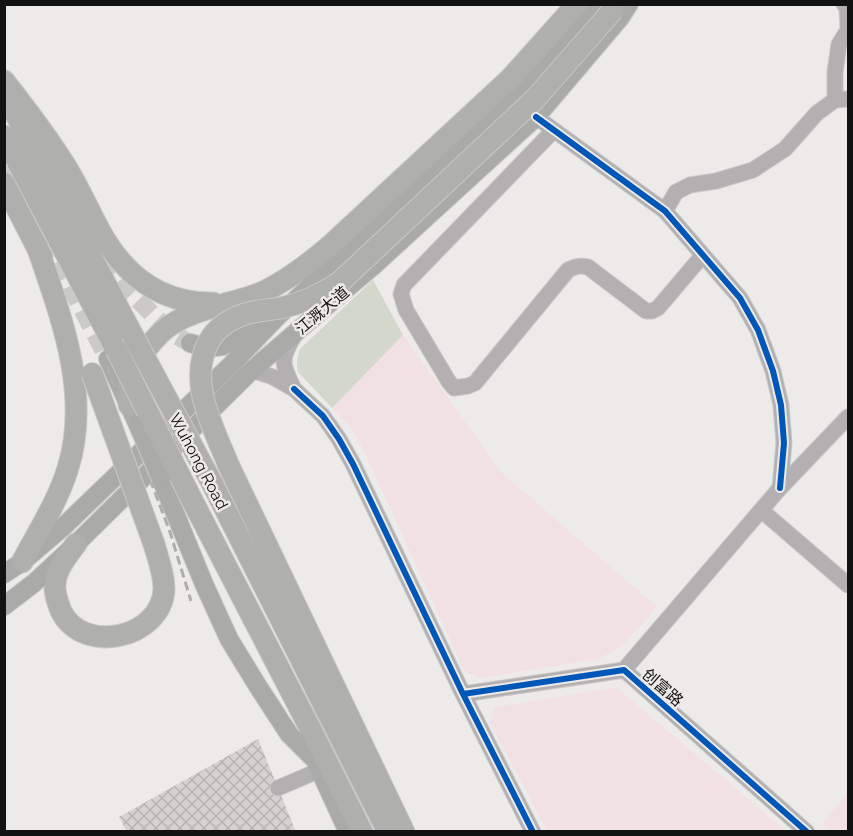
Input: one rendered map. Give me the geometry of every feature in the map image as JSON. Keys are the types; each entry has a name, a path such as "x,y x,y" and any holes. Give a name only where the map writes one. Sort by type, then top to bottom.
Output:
{"highway":[{"path":"129,405 127,389 131,370 165,329 190,316 259,293 285,280 308,264 511,78 577,4"},
{"path":"404,831 228,464 203,399 200,366 211,338 229,321 246,314 281,308 316,297 340,282 535,99 614,6"},
{"path":"4,81 43,132 70,173 112,251 137,278 171,298 188,302 217,303 240,300"},
{"name":"Wuhong Road","path":"4,93 212,483 386,825"},
{"name":"Wuhong Road","path":"4,136 112,354 192,500 362,831"},
{"path":"4,183 71,319 154,544 162,569 164,591 158,611 146,623 128,633 108,638 91,636 76,628 64,616 57,603 55,586 58,571 75,544"},
{"path":"13,568 53,506 68,468 75,435 77,396 71,358 61,316 37,246"},
{"path":"354,728 386,825"},
{"path":"317,765 362,831"}],"main road":[{"name":"江溉大道","path":"4,606 75,544 252,370 372,267 536,117 620,18 614,6 524,86 272,322 231,365 70,520 13,568"},
{"path":"190,343 208,348 224,346 272,322"},
{"path":"112,354 129,405 229,639 289,734 317,765 348,831"}],"street":[{"path":"665,211 676,192 690,185 716,181 753,170 785,149 817,113 842,100 835,72 839,44 848,30 847,8 844,4"},
{"path":"536,117 665,211 740,298 758,330 773,371 781,405 784,443 780,488"},
{"path":"554,130 404,285 401,294 406,310 454,388 475,383 568,270 573,267 580,265 588,267 646,311 652,311 658,308 703,255"},
{"path":"294,389 285,372 283,360 286,350 299,329"},
{"path":"252,370 273,377 294,389 323,416 339,439 463,694 533,831"},
{"path":"624,670 780,488 849,417"},
{"path":"761,510 849,585"},
{"name":"创富路","path":"463,694 624,670 807,831"},
{"path":"278,788 317,765"}],"shaded area":[{"path":"373,280 403,335 332,408 298,372 299,352"},
{"path":"403,335 501,472 657,607 621,647 598,659 481,678 465,672 362,447 350,427 332,408"},
{"path":"616,687 786,831 547,831 490,722 495,707"},
{"path":"848,791 848,831 829,831 822,825"}],"building":[{"path":"258,739 296,832 127,832 119,817"}],"tunnel":[{"path":"8,166 108,359"},
{"path":"89,236 131,292 173,334 190,343"}],"railway":[{"path":"107,366 170,532 191,601"}],"cycle path":[{"path":"536,117 665,211 740,298 758,330 773,371 781,405 784,443 780,488"},
{"path":"294,389 323,416 353,464 463,694 533,832"},
{"path":"463,694 624,670 807,832"}]}
